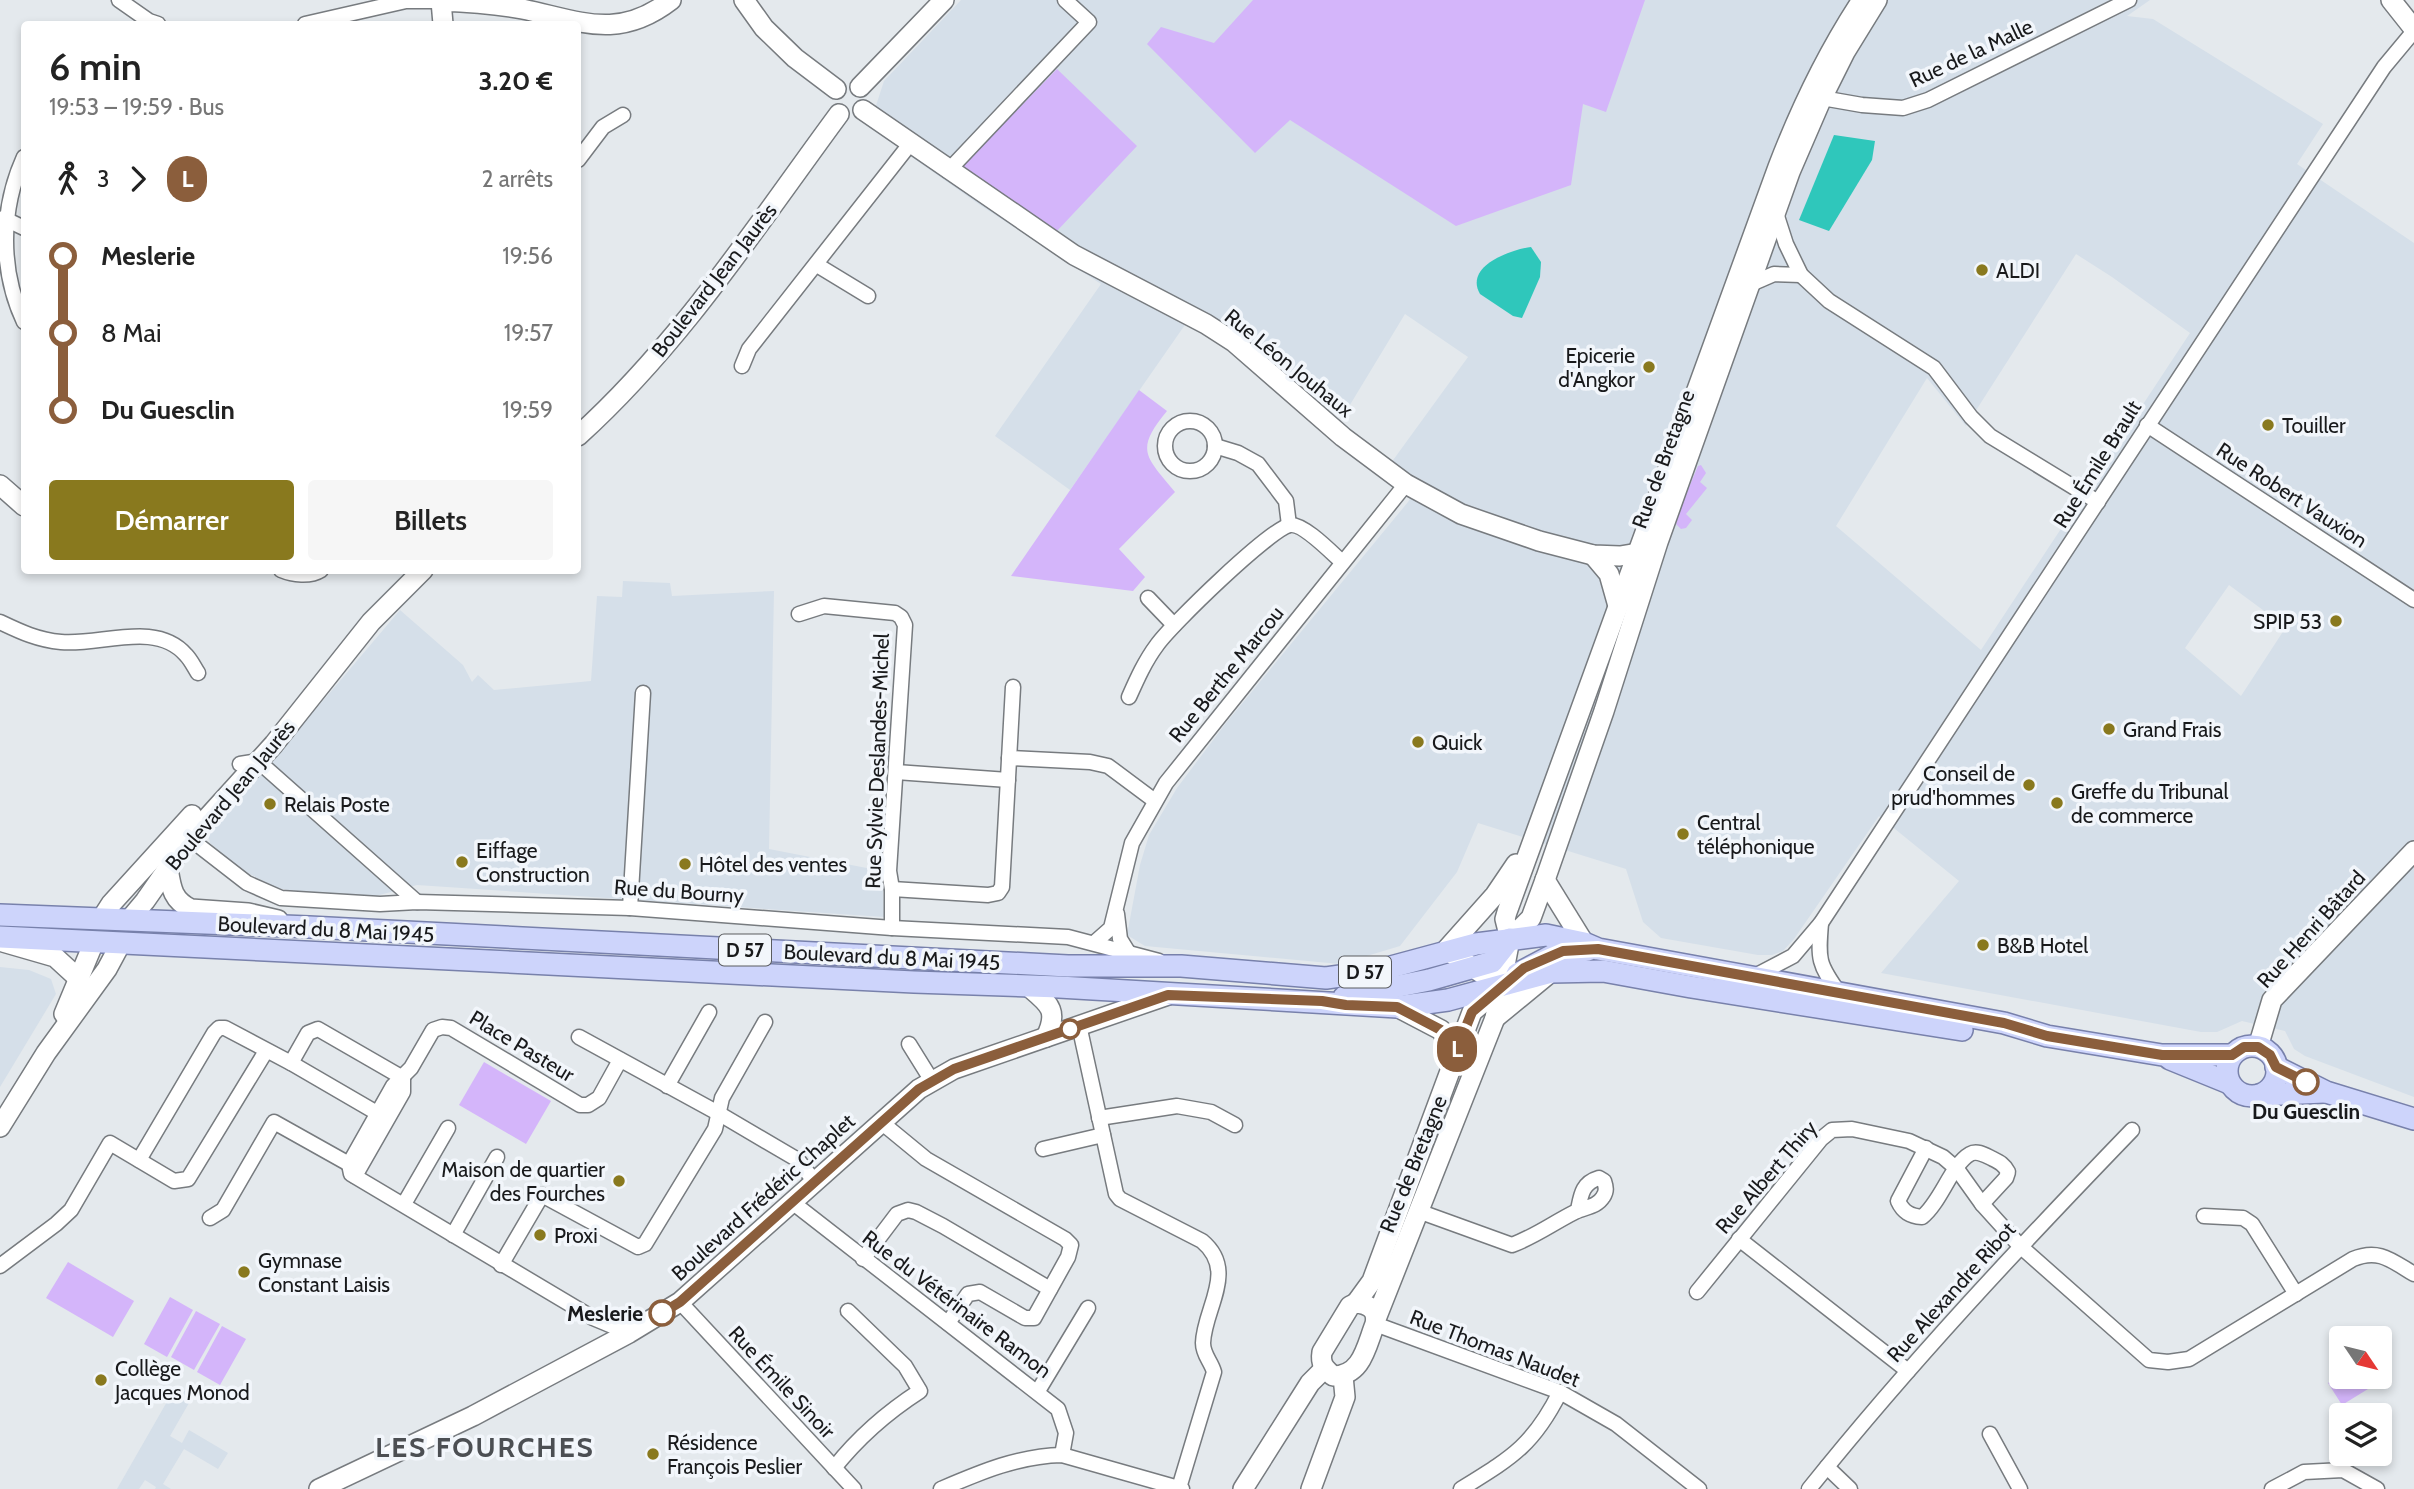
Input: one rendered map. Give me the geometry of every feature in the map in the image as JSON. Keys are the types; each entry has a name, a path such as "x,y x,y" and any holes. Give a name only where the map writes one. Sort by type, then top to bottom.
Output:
{"main road":[{"path":"443,21 441,1 551,8 593,25 627,24 654,13 671,0"},
{"path":"744,0 764,28 779,43 836,89"},
{"path":"860,88 944,0"},
{"name":"Rue de Bretagne","path":"1343,1376 1357,1367 1495,1018 1510,939 1505,919 1792,131 1833,45 1862,0"},
{"name":"Rue de Bretagne","path":"1510,939 1531,918 1545,880 1604,711 1658,541 1790,172 1845,52 1877,0"},
{"path":"2391,0 2414,30"},
{"path":"850,83 860,88 866,101 863,110 855,117 839,114 832,100 836,89 850,83"},
{"name":"Rue Léon Jouhaux","path":"863,110 948,171 1074,255 1206,324 1234,342 1343,437 1406,484 1461,514 1539,541 1593,555 1620,556 1638,552"},
{"name":"Boulevard Jean Jaurès","path":"581,433 631,385 686,321 839,114"},
{"path":"0,485 21,503"},
{"path":"1593,555 1609,574 1619,608"},
{"name":"Boulevard Jean Jaurès","path":"46,1053 79,979 96,927 111,904 249,762 274,744 371,622 419,574"},
{"name":"Boulevard Jean Jaurès","path":"125,932 189,838 249,762"},
{"path":"1532,842 1495,895 1446,950 1502,986 1524,968 1546,957 1591,946 2004,1023 2047,1036 2162,1055 2232,1055"},
{"name":"Rue Henri Bâtard","path":"2258,1047 2272,1000 2414,851"},
{"path":"168,868 173,893 191,909 248,913 309,927"},
{"path":"0,1127 46,1053 107,969 125,932 126,903 137,875"},
{"path":"1545,880 1591,946"},
{"name":"Boulevard du 8 Mai 1945","path":"0,915 125,932 1397,1007 1448,1000 1551,972 1603,971 2005,1036 2047,1036"},
{"path":"0,925 96,927"},
{"name":"Boulevard du 8 Mai 1945","path":"0,939 96,927"},
{"name":"Boulevard du 8 Mai 1945","path":"125,932 273,935 309,927 1068,966 1181,966 1325,978 1376,971 1446,950 1510,939 1546,935 1591,946"},
{"path":"0,939 55,957 79,979"},
{"path":"1322,1001 1429,980 1492,962 1510,939"},
{"path":"1495,1018 1551,972"},
{"name":"Rue de Bretagne","path":"1243,1489 1310,1383 1324,1369 1322,1352 1350,1306 1356,1303 1372,1282 1472,1012 1502,986"},
{"path":"1029,987 1053,1012 1053,1022 1046,1037"},
{"name":"Boulevard Frédéric Chaplet","path":"319,1489 473,1416 629,1333 680,1302 881,1122 932,1081 954,1069 1168,995"},
{"path":"1397,1007 1441,1030 1455,1054"},
{"path":"2229,1083 2226,1069 2232,1055 2244,1047 2258,1047 2270,1055 2276,1067 2273,1084 2260,1095"},
{"path":"2162,1055 2229,1083 2246,1096 2326,1092"},
{"path":"2276,1067 2326,1092 2414,1119"},
{"path":"1356,1303 1373,1308 1376,1321"},
{"path":"1311,1489 1345,1397 1343,1376 1333,1376 1324,1369"}],"street":[{"path":"119,0 153,21"},
{"path":"948,171 1089,22 1065,0"},
{"name":"Rue de la Malle","path":"1822,98 1861,105 1903,108 1928,100 2130,0"},
{"path":"318,21 406,1 441,1"},
{"name":"Rue Émile Brault","path":"1751,977 1793,956 1821,923 2384,67 2414,30"},
{"path":"581,156 603,127 623,115"},
{"path":"742,366 749,349 910,144"},
{"path":"21,162 7,196 1,253 7,284 21,315"},
{"path":"1776,213 1786,244 1801,275 1829,301 1934,368 1971,417 1990,436 2098,502"},
{"path":"3,218 21,227"},
{"path":"817,265 868,296"},
{"path":"1751,285 1774,274 1801,275"},
{"name":"Rue Robert Vauxion","path":"2147,425 2414,600"},
{"path":"1215,446 1238,453 1258,464 1286,501 1289,525"},
{"name":"Rue Berthe Marcou","path":"1094,943 1111,928 1132,843 1166,783 1406,484"},
{"path":"1129,697 1141,669 1174,625 1214,586 1272,536 1289,525 1299,527 1342,562"},
{"path":"298,574 316,574"},
{"path":"1148,598 1174,625"},
{"name":"Rue Sylvie Deslandes-Michel","path":"799,614 824,606 895,613 905,625 889,871 892,928"},
{"path":"0,622 32,638 64,643 148,637 167,641 186,654 198,673"},
{"path":"892,889 988,895 998,892 1002,887 1013,687"},
{"path":"630,908 643,693"},
{"path":"1009,758 1090,762 1108,766 1154,801"},
{"path":"249,762 417,902"},
{"path":"896,772 1007,780"},
{"name":"Rue du Bourny","path":"189,838 247,883 281,898 380,904 417,902 630,908 892,928 1068,937 1181,966"},
{"name":"Rue Berthe Marcou","path":"1116,910 1121,939 1128,952"},
{"name":"Rue Émile Brault","path":"1821,923 1818,956 1822,968 1840,994"},
{"path":"667,1086 709,1012"},
{"path":"501,1265 542,1195 638,1247 645,1244 715,1129 722,1098 765,1022"},
{"path":"941,1489 1013,1461 1044,1455 1062,1455 1180,1489 1214,1372 1212,1363 1203,1352 1203,1339 1218,1288 1218,1270 1213,1250 1202,1241 1120,1199 1116,1194 1079,1026"},
{"path":"139,1160 219,1028 225,1028 377,1113"},
{"name":"Place Pasteur","path":"352,1170 377,1113 393,1086 403,1078 417,1059 433,1030 451,1028 580,1105 588,1105 598,1098 620,1060"},
{"path":"290,1063 308,1033 318,1029 403,1078"},
{"path":"579,1037 798,1160 814,1181"},
{"path":"909,1044 932,1081"},
{"path":"0,1266 71,1210 110,1143 174,1181 188,1179 266,1051"},
{"name":"Place Pasteur","path":"352,1170 403,1092 403,1078"},
{"path":"1099,1118 1177,1106 1211,1112 1235,1125"},
{"path":"210,1218 223,1210 274,1122 501,1265 593,1318 629,1333"},
{"path":"881,1122 926,1158 1071,1245 1068,1257 1034,1318 1025,1318 980,1292 968,1294 947,1323"},
{"path":"404,1204 448,1128"},
{"name":"Rue Albert Thiry","path":"1697,1292 1821,1139 1832,1130 1852,1129 1909,1141 1943,1157 2020,1246 2149,1360 2168,1362 2189,1359 2366,1253 2380,1255 2414,1274"},
{"name":"Rue Alexandre Ribot","path":"1809,1489 1908,1371 2020,1246 2132,1130"},
{"path":"1043,1149 1103,1135"},
{"path":"1926,1148 1898,1201 1902,1209 1912,1216 1922,1217 1930,1211 1956,1169 1970,1153 1977,1152 2004,1164 2008,1172 2006,1178 1982,1203"},
{"path":"453,1236 497,1157"},
{"name":"Rue du Vétérinaire Ramon","path":"792,1202 1058,1409 1066,1433 1062,1455"},
{"path":"863,1259 897,1214 908,1210 943,1226 1050,1289"},
{"path":"1418,1211 1512,1245 1536,1236 1578,1210"},
{"path":"2204,1216 2243,1218 2252,1224 2296,1294"},
{"path":"1739,1239 1908,1371"},
{"name":"Rue Émile Sinoir","path":"680,1302 854,1489"},
{"path":"1038,1391 1088,1308"},
{"path":"834,1468 844,1455 920,1391 905,1366 848,1311"},
{"path":"593,1318 601,1346"},
{"name":"Rue Thomas Naudet","path":"1376,1321 1560,1392 1616,1424 1692,1487"},
{"path":"1461,1489 1507,1460 1529,1442 1560,1392"},
{"path":"1990,1433 2020,1489"},
{"path":"1827,1467 1850,1489"},
{"path":"2272,1489 2304,1472 2343,1470 2377,1489"}],"shaded area":[{"path":"961,0 2150,0 2127,16 2153,19 2323,124 2297,164 2414,243 2414,1097 2305,1056 2294,1049 2285,1031 2242,1021 2217,1032 2201,1032 1881,973 1959,881 1879,816 1794,939 1783,951 1772,955 1758,955 1661,938 1643,922 1626,869 1478,823 1457,872 1400,946 1340,964 1145,946 1127,935 1140,865 1149,835 1177,788 1226,723 1408,502 1422,480 1391,463 1468,357 1405,314 1342,418 1242,335 1196,309 1070,490 995,436 1101,284 980,205 869,127 884,81","holes":["2076,254 2190,333 1981,650 1836,526 1927,378 1966,426","2229,585 2286,627 2241,696 2185,648"]},
{"path":"1253,0 1645,0 1606,112 1583,104 1571,185 1456,226 1290,120 1255,153 1147,44 1161,27 1214,43"},
{"path":"1057,69 1137,146 1056,232 962,167"},
{"path":"1834,135 1875,141 1872,160 1829,231 1799,220"},
{"path":"1531,247 1541,262 1540,277 1522,318 1513,316 1480,294 1478,275 1501,256"},
{"path":"1139,390 1167,411 1150,435 1147,445 1151,461 1175,492 1119,549 1145,577 1133,591 1011,576"},
{"path":"1701,465 1706,473 1700,482 1707,488 1686,514 1692,520 1686,528 1681,529 1676,524 1678,513 1698,466"},
{"path":"623,581 670,583 672,596 774,591 769,849 882,871 884,917 417,885 372,897 299,892 277,888 242,870 210,843 207,830 400,610 463,665 472,682 478,675 494,690 591,681 597,596 622,597"},
{"path":"0,967 29,970 51,979 56,994 0,1087"},
{"path":"484,1062 551,1101 526,1144 459,1105"},
{"path":"68,1262 134,1301 113,1337 46,1298"},
{"path":"170,1297 193,1310 167,1357 144,1344"},
{"path":"196,1311 220,1324 194,1370 171,1357"},
{"path":"222,1326 246,1339 220,1385 197,1372"},
{"path":"176,1386 193,1396 170,1436 182,1443 189,1430 228,1453 218,1469 184,1449 163,1484 171,1489 155,1489 156,1487 145,1480 139,1489 117,1489"},
{"path":"2332,1390 2366,1390 2345,1403 2341,1403"}],"bus line":[{"name":"L","path":"662,1313 680,1302 919,1089 954,1069 1168,995 1397,1007 1441,1030 1455,1054 1472,1012 1478,1004 1524,968 1563,951 1598,949 2004,1023 2047,1036 2162,1055 2232,1055 2244,1047 2258,1047 2270,1055 2276,1067 2306,1082"}],"place":[{"name":"ALDI","path":"1982,270"},
{"name":"Epicerie d'Angkor","path":"1649,367"},
{"name":"Touiller","path":"2268,425"},
{"name":"SPIP 53","path":"2336,621"},
{"name":"Grand Frais","path":"2109,729"},
{"name":"Quick","path":"1418,742"},
{"name":"Conseil de prud'hommes","path":"2029,785"},
{"name":"Greffe du Tribunal de commerce","path":"2057,803"},
{"name":"Relais Poste","path":"270,804"},
{"name":"Central téléphonique","path":"1683,834"},
{"name":"Eiffage Construction","path":"462,862"},
{"name":"Hôtel des ventes","path":"685,864"},
{"name":"B&B Hotel","path":"1983,945"},
{"name":"Du Guesclin","path":"2306,1082"},
{"name":"Maison de quartier des Fourches","path":"619,1181"},
{"name":"Proxi","path":"540,1235"},
{"name":"Gymnase Constant Laisis","path":"244,1272"},
{"name":"Meslerie","path":"662,1313"},
{"name":"Collège Jacques Monod","path":"101,1380"},
{"name":"Résidence François Peslier","path":"653,1454"}],"district":[{"name":"LES FOURCHES","path":"485,1447"}]}
